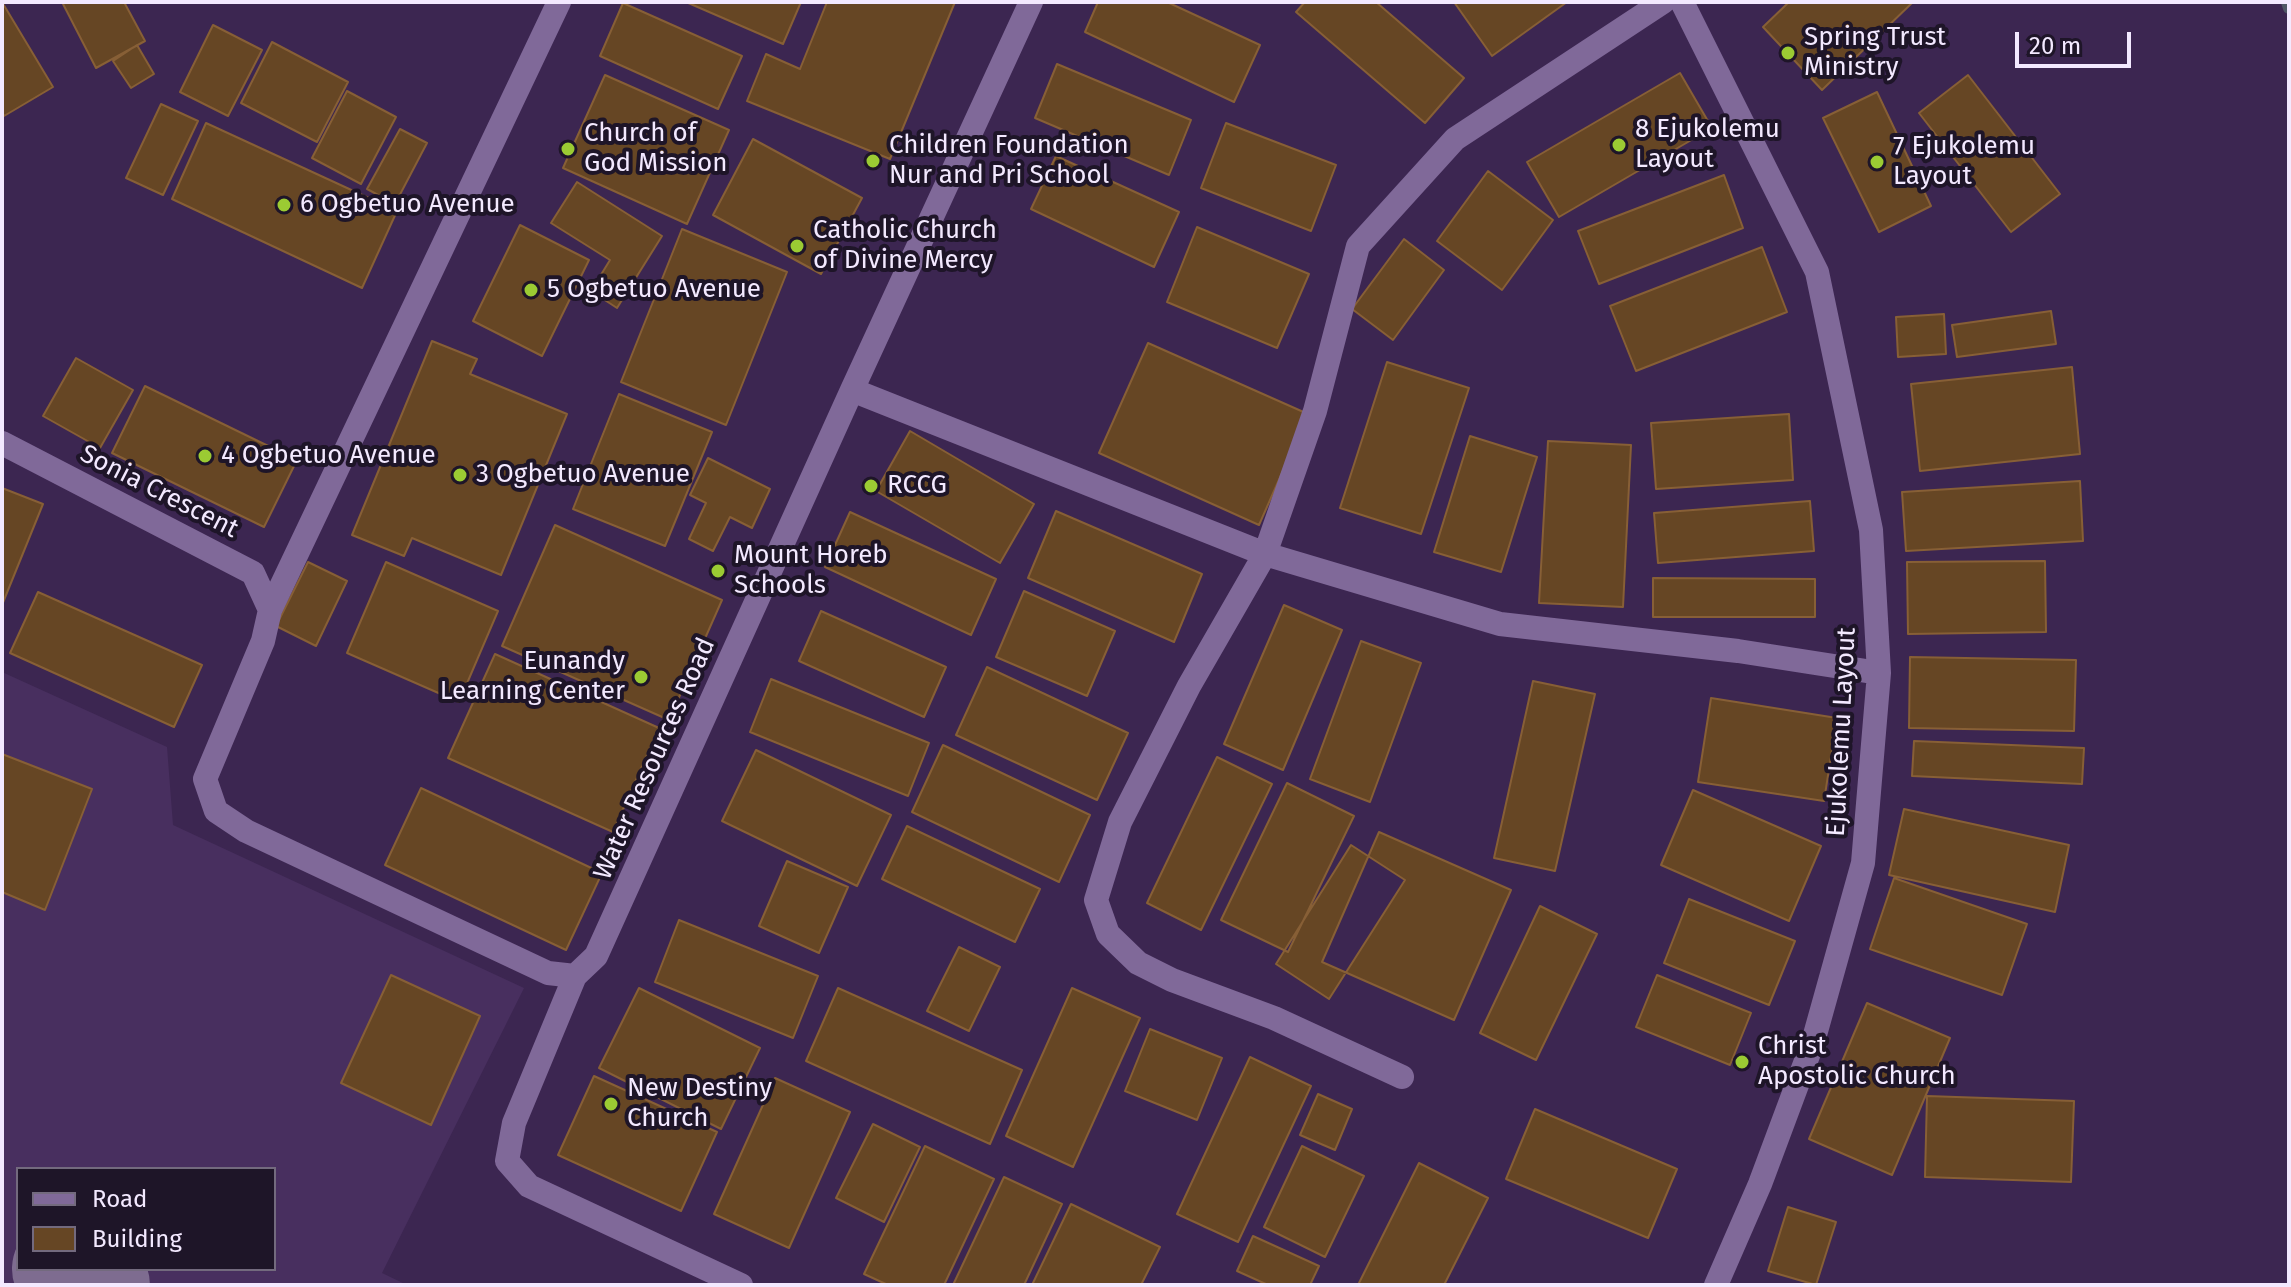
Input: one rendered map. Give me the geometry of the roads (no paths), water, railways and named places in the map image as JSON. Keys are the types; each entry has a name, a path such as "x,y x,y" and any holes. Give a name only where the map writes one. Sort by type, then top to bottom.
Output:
{"street":[{"path":"559,2 270,610 263,641 205,779 216,811 246,831 548,973 575,976"},
{"name":"Water Resources Road","path":"741,1285 529,1186 507,1161 514,1123 575,976 596,956 1031,2"},
{"path":"1402,1077 1274,1018 1172,980 1138,963 1108,934 1096,900 1120,822 1189,686 1265,554 1315,411 1358,246 1455,139 1663,2"},
{"name":"Ejukolemu Layout","path":"1682,2 1817,272 1871,530 1879,673 1863,863 1813,1042 1760,1184 1716,1285"},
{"path":"852,390 1265,554 1500,624 1738,651 1879,673"},
{"name":"Sonia Crescent","path":"2,443 253,573 270,610"}],"waterway":[{"path":"2287,2 2289,8"}],"place":[{"name":"Spring Trust Ministry","path":"1788,53"},
{"name":"8 Ejukolemu Layout","path":"1619,145"},
{"name":"Church of God Mission","path":"568,149"},
{"name":"Children Foundation Nur and Pri School","path":"873,161"},
{"name":"7 Ejukolemu Layout","path":"1877,162"},
{"name":"6 Ogbetuo Avenue","path":"284,205"},
{"name":"Catholic Church of Divine Mercy","path":"797,246"},
{"name":"5 Ogbetuo Avenue","path":"531,290"},
{"name":"4 Ogbetuo Avenue","path":"205,456"},
{"name":"3 Ogbetuo Avenue","path":"460,475"},
{"name":"RCCG","path":"871,486"},
{"name":"Mount Horeb Schools","path":"718,571"},
{"name":"Eunandy Learning Center","path":"641,677"},
{"name":"Christ Apostolic Church","path":"1742,1062"},
{"name":"New Destiny Church","path":"611,1104"}]}
